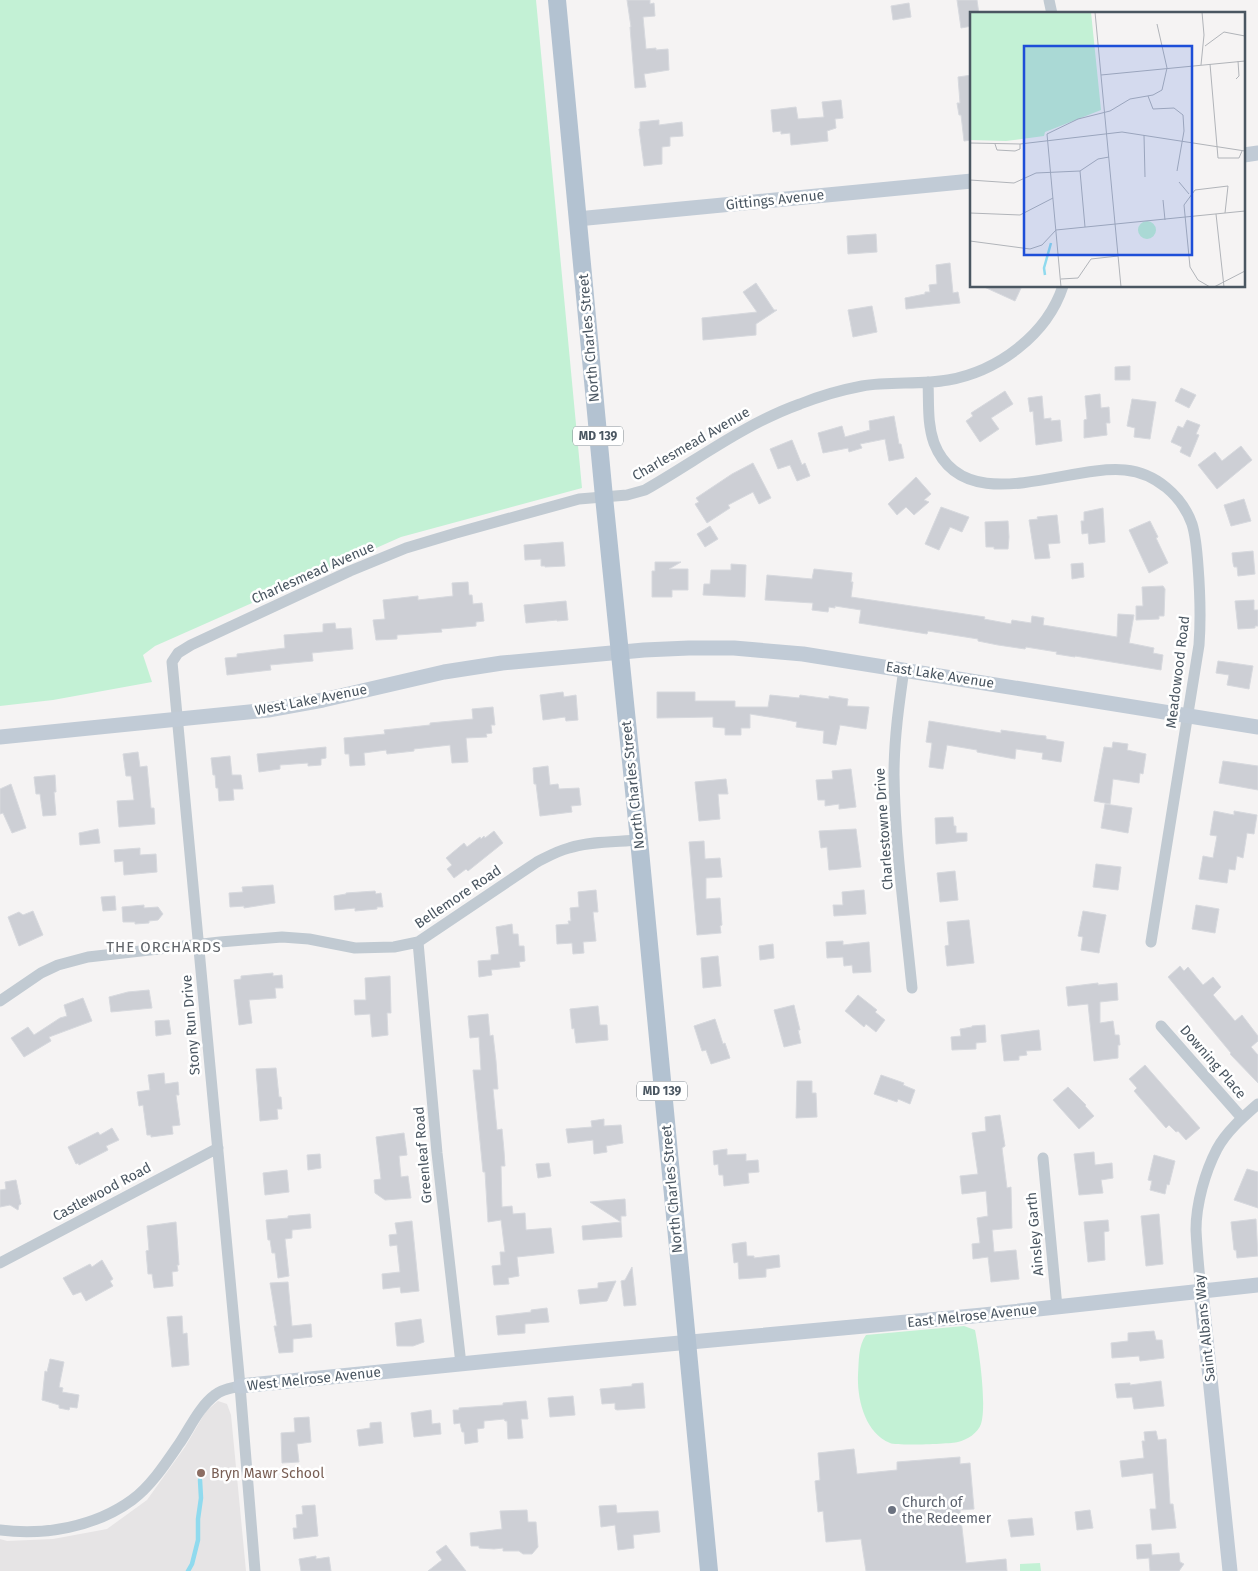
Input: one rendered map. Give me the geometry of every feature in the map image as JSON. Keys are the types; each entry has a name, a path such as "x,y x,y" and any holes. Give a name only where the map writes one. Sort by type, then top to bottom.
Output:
{"main road":[{"name":"North Charles Street","path":"557,0 709,1571"}],"street":[{"name":"Gittings Avenue","path":"577,219 970,181"},
{"name":"Charlesmead Avenue","path":"172,662 178,653 191,644 350,571 406,548 579,499 627,495 645,490 749,427 799,404 831,393 861,386 928,382 967,375 986,367 1019,348 1035,334 1050,315 1062,288"},
{"name":"Meadowood Road","path":"928,382 929,426 934,443 941,456 952,468 966,478 985,484 1008,484 1107,470 1125,470 1142,474 1157,481 1172,492 1184,507 1192,525 1197,547 1201,600 1199,645 1152,942"},
{"name":"East Lake Avenue","path":"619,652 680,648 734,648 803,654 1258,728"},
{"name":"West Lake Avenue","path":"0,736 178,720 293,706 465,668 619,652"},
{"name":"Stony Run Drive","path":"172,662 240,1386 255,1571"},
{"name":"Charlestowne Drive","path":"904,669 897,722 894,774 897,833 912,988"},
{"name":"Bellemore Road","path":"0,1001 41,973 76,959 134,951 282,937 309,939 354,948 394,947 418,942 537,862 554,853 570,847 587,844 639,840"},
{"name":"Greenleaf Road","path":"418,942 437,1153 461,1364"},
{"name":"Downing Place","path":"1161,1026 1242,1118"},
{"name":"Saint Albans Way","path":"1230,1571 1196,1228 1200,1198 1217,1148 1242,1118 1258,1104"},
{"name":"Castlewood Road","path":"0,1263 218,1148"},
{"name":"Ainsley Garth","path":"1043,1158 1057,1307"},
{"name":"East Melrose Avenue","path":"686,1342 847,1328 1258,1285"},
{"name":"West Melrose Avenue","path":"0,1530 37,1531 62,1529 82,1524 133,1499 148,1484 179,1444 199,1412 215,1395 227,1389 240,1386 686,1342"}],"shaded area":[{"name":"Bryn Mawr School","path":"218,1401 227,1404 231,1415 246,1571 0,1571 0,1539 7,1541 53,1539 107,1529 147,1500 185,1447 206,1411"}],"green space":[{"path":"0,0 536,0 582,488 401,537 155,646 143,655 152,682 53,700 0,706"},
{"path":"964,1326 975,1330 980,1364 983,1415 977,1430 972,1436 958,1442 912,1445 890,1443 881,1438 874,1432 864,1414 859,1394 859,1354 863,1339 866,1335"},
{"path":"1040,1563 1041,1571 1020,1571 1020,1564"}],"building":[{"path":"627,0 650,0 650,4 654,3 655,16 643,17 646,49 668,49 669,70 644,74 646,87 635,88 631,27"},
{"path":"957,0 977,0 979,12 970,12 970,26 961,28"},
{"path":"909,3 911,17 893,20 891,6"},
{"path":"970,75 970,140 964,141 961,115 959,115 957,103 960,103 958,77"},
{"path":"841,100 843,118 835,119 836,128 827,131 828,141 791,145 790,133 781,134 781,131 773,132 771,110 796,107 798,119 824,117 822,102"},
{"path":"659,120 659,125 682,122 683,136 670,137 670,146 662,147 662,164 644,166 639,129 640,122"},
{"path":"876,234 877,252 848,254 847,236"},
{"path":"950,263 953,293 958,292 960,303 906,309 905,298 930,292 929,285 937,284 936,265"},
{"path":"756,283 774,310 777,310 756,324 756,335 703,340 702,318 757,312 743,292"},
{"path":"986,288 1021,288 1015,301"},
{"path":"872,306 877,332 853,337 848,310"},
{"path":"1130,366 1130,380 1115,380 1115,367"},
{"path":"1181,388 1196,395 1189,408 1175,401"},
{"path":"1005,391 1013,404 991,418 999,429 980,442 966,421 973,416 971,413"},
{"path":"1100,394 1101,408 1109,407 1110,423 1106,423 1107,435 1084,438 1084,420 1087,419 1085,396"},
{"path":"1042,396 1044,419 1051,418 1051,421 1060,420 1062,441 1036,445 1033,411 1030,412 1028,398"},
{"path":"1132,399 1156,402 1150,439 1134,437 1135,428 1127,426"},
{"path":"894,416 899,444 901,444 904,458 889,461 885,439 860,444 862,448 849,452 848,448 823,453 818,433 842,426 845,437 870,430 869,421"},
{"path":"1187,420 1200,425 1196,434 1199,435 1190,457 1180,452 1182,447 1171,442 1178,426 1183,428"},
{"path":"792,440 802,465 805,463 810,476 797,481 790,465 778,469 770,449"},
{"path":"1241,446 1252,460 1217,489 1198,465 1215,452 1222,461"},
{"path":"753,463 771,498 759,504 753,492 728,505 730,508 707,523 695,504 699,502 696,498 732,474"},
{"path":"916,477 931,494 924,500 929,502 914,515 906,507 897,515 888,504"},
{"path":"1244,499 1251,521 1231,526 1224,505"},
{"path":"941,507 969,517 962,532 950,527 939,550 925,544"},
{"path":"1103,508 1105,542 1089,544 1088,533 1082,534 1081,521 1084,521 1084,512"},
{"path":"1057,515 1060,543 1048,544 1050,558 1035,559 1029,520 1038,519 1037,517"},
{"path":"1008,521 1008,549 986,547 985,522"},
{"path":"1150,521 1168,563 1149,573 1129,530"},
{"path":"710,526 718,539 705,547 697,534"},
{"path":"563,542 565,566 545,567 541,566 541,559 525,560 524,545"},
{"path":"1253,551 1255,574 1238,576 1237,567 1234,567 1232,553"},
{"path":"655,562 681,562 669,569 688,569 688,590 672,590 672,597 652,597 652,571 655,571"},
{"path":"1083,563 1084,577 1072,579 1071,564"},
{"path":"731,564 746,565 745,597 703,595 704,584 710,584 711,570 731,570"},
{"path":"814,569 852,573 851,597 985,617 984,619 1011,624 1012,620 1031,623 1032,616 1044,618 1043,625 1117,637 1118,614 1134,615 1129,643 1154,648 1153,653 1163,655 1161,670 1056,654 1057,652 1026,647 1025,649 998,645 978,641 978,639 928,631 927,634 859,623 861,610 835,606 835,608 829,607 828,612 812,610 813,603 765,600 767,575 812,579"},
{"path":"468,582 469,595 472,595 473,604 482,603 484,621 476,622 476,626 441,629 442,632 397,635 397,639 376,640 373,620 385,619 383,600 418,596 418,600 453,596 452,583"},
{"path":"1163,586 1165,589 1164,616 1159,616 1159,619 1136,620 1136,606 1143,606 1142,587"},
{"path":"1254,600 1254,610 1258,610 1258,626 1255,626 1255,628 1238,629 1235,601"},
{"path":"566,601 568,620 526,623 524,605"},
{"path":"335,623 336,629 351,628 353,649 312,653 313,661 270,665 271,670 227,675 225,658 237,657 237,654 285,648 284,635 323,632 323,624"},
{"path":"1218,661 1253,666 1249,689 1227,685 1229,675 1216,673"},
{"path":"563,692 564,697 576,695 578,720 566,721 565,717 543,720 540,695"},
{"path":"657,692 695,692 695,701 735,701 735,707 768,707 770,695 799,698 800,695 829,699 829,696 848,699 847,706 869,707 866,729 840,725 836,745 823,743 824,731 796,727 797,722 750,714 750,728 741,728 741,735 725,735 725,728 713,727 713,717 657,718"},
{"path":"493,707 495,725 491,725 492,733 486,734 487,737 466,738 468,762 452,763 450,745 387,754 386,750 364,753 365,765 350,766 349,754 345,754 344,738 385,734 384,730 430,725 430,723 473,719 472,709"},
{"path":"929,721 1001,733 1001,730 1046,736 1046,739 1064,742 1061,762 1042,759 1043,753 1016,749 1015,759 947,745 943,769 929,767 932,743 926,742"},
{"path":"1113,742 1128,744 1127,750 1146,754 1143,774 1140,773 1139,783 1113,779 1110,804 1094,801 1104,747 1112,748"},
{"path":"326,747 326,758 321,759 321,765 308,766 308,763 280,765 280,769 259,772 257,754"},
{"path":"138,752 140,767 147,766 151,808 154,808 155,824 119,827 117,801 134,800 131,776 126,776 123,754"},
{"path":"230,756 232,775 241,775 243,789 233,789 234,800 219,801 211,758"},
{"path":"1223,761 1258,766 1258,790 1219,783"},
{"path":"548,766 550,785 558,784 559,789 579,788 581,805 571,806 572,812 540,816 533,768"},
{"path":"851,769 856,807 839,809 839,804 825,806 825,800 818,800 816,780 833,779 832,771"},
{"path":"55,775 56,815 43,816 40,794 36,794 34,777"},
{"path":"726,779 728,794 718,794 720,819 699,821 695,782"},
{"path":"11,784 26,828 12,833 3,813 0,814 0,789"},
{"path":"1105,804 1132,808 1128,833 1101,828"},
{"path":"1214,811 1234,815 1234,811 1257,815 1254,834 1247,833 1243,858 1237,856 1235,870 1229,869 1227,883 1199,879 1203,856 1213,858 1217,836 1210,835"},
{"path":"953,817 956,833 967,833 967,841 936,844 935,818"},
{"path":"98,829 100,843 80,845 79,833"},
{"path":"856,829 861,867 829,870 827,847 821,848 819,831"},
{"path":"494,831 503,843 468,871 466,869 454,878 447,869 452,865 446,858 464,843 467,847 480,837 481,839 484,836 485,838"},
{"path":"704,841 705,859 720,858 722,877 706,878 706,899 720,898 722,925 720,926 721,933 697,935 689,842"},
{"path":"140,848 140,855 156,854 157,872 124,875 123,861 115,862 114,850"},
{"path":"1096,864 1121,867 1118,890 1093,887"},
{"path":"955,871 958,900 940,902 937,873"},
{"path":"273,885 275,903 244,908 244,906 230,907 229,893 243,892 242,887"},
{"path":"596,890 598,912 593,912 596,941 583,942 584,953 573,954 572,943 557,944 556,925 569,924 568,921 571,921 570,908 579,907 578,892"},
{"path":"864,890 866,914 834,916 833,905 843,905 842,892"},
{"path":"375,891 376,894 381,893 383,907 355,911 355,908 335,910 334,896 346,893"},
{"path":"115,896 116,910 103,911 101,897"},
{"path":"144,905 144,908 158,907 163,914 158,920 149,921 149,923 135,924 135,922 123,922 122,907"},
{"path":"1196,905 1219,909 1215,933 1192,929"},
{"path":"33,911 43,935 19,946 8,917 19,912 23,915"},
{"path":"1083,911 1106,915 1099,953 1081,950 1083,937 1078,936"},
{"path":"969,920 974,963 947,966 945,946 949,945 947,922"},
{"path":"512,924 513,934 518,934 519,946 524,946 525,961 519,962 520,967 491,970 492,975 479,977 478,961 491,960 491,955 499,954 496,927"},
{"path":"843,941 843,945 869,942 871,972 853,973 852,965 844,966 843,957 827,958 826,942"},
{"path":"773,944 774,958 760,960 759,946"},
{"path":"718,956 721,986 703,988 701,958"},
{"path":"1180,966 1184,971 1188,967 1203,985 1213,977 1221,987 1213,995 1235,1021 1242,1015 1258,1036 1258,1041 1251,1047 1258,1055 1258,1083 1230,1054 1168,977"},
{"path":"273,973 273,976 282,975 283,988 275,988 276,998 249,1000 252,1023 239,1025 234,980 241,979 241,976"},
{"path":"390,976 391,1013 387,1013 388,1035 372,1037 370,1014 355,1015 354,1000 366,1000 365,978"},
{"path":"1098,983 1098,985 1117,983 1118,1000 1100,1002 1100,1023 1113,1021 1115,1035 1119,1035 1120,1045 1118,1045 1118,1058 1094,1061 1088,1004 1068,1006 1066,987"},
{"path":"149,990 152,1008 111,1012 109,997 128,992"},
{"path":"858,995 877,1010 875,1012 885,1020 876,1032 866,1024 864,1027 845,1011"},
{"path":"83,998 92,1021 49,1037 51,1041 24,1057 11,1038 28,1027 34,1035 60,1018 67,1016 64,1005"},
{"path":"794,1005 801,1043 784,1047 774,1010"},
{"path":"598,1006 600,1025 607,1025 608,1040 576,1043 574,1028 572,1029 570,1009"},
{"path":"488,1014 490,1036 493,1035 496,1061 498,1089 493,1089 497,1130 502,1129 504,1151 505,1166 501,1166 502,1207 512,1206 513,1214 525,1213 526,1230 551,1228 554,1253 517,1257 519,1276 508,1278 509,1284 494,1285 492,1266 501,1265 500,1252 505,1252 501,1220 488,1222 485,1172 483,1172 473,1070 481,1070 479,1037 470,1038 468,1016"},
{"path":"715,1019 723,1044 725,1043 730,1058 711,1064 706,1050 702,1051 694,1026"},
{"path":"169,1020 171,1034 156,1036 155,1021"},
{"path":"985,1025 986,1042 976,1043 976,1049 952,1050 951,1037 961,1036 960,1029"},
{"path":"1039,1030 1041,1050 1026,1051 1027,1055 1019,1056 1019,1060 1004,1061 1001,1035"},
{"path":"1145,1065 1200,1128 1186,1140 1169,1125 1166,1128 1134,1091 1137,1088 1129,1079"},
{"path":"276,1068 282,1109 277,1109 278,1119 260,1121 256,1069"},
{"path":"164,1073 165,1084 178,1082 179,1095 176,1095 180,1125 172,1126 173,1134 151,1137 151,1135 147,1135 143,1105 139,1106 137,1092 150,1090 148,1075"},
{"path":"881,1075 904,1083 903,1085 915,1090 910,1104 898,1099 897,1102 874,1094"},
{"path":"797,1081 812,1081 812,1093 816,1093 817,1117 796,1118"},
{"path":"1068,1087 1094,1116 1079,1129 1053,1100"},
{"path":"1000,1115 1005,1146 1002,1148 1007,1188 1011,1187 1012,1228 992,1230 994,1252 1016,1250 1019,1279 991,1282 988,1257 973,1259 972,1244 980,1243 977,1218 988,1216 986,1191 962,1194 960,1176 978,1174 972,1133 986,1131 985,1117"},
{"path":"604,1119 604,1126 621,1125 623,1143 606,1146 607,1152 594,1154 593,1140 568,1143 566,1129 592,1127 591,1121"},
{"path":"112,1128 119,1140 106,1146 108,1150 79,1165 78,1163 76,1164 68,1147 98,1132 100,1135"},
{"path":"404,1133 407,1155 399,1156 401,1177 408,1176 411,1198 385,1200 375,1193 374,1180 381,1179 376,1137"},
{"path":"727,1149 727,1155 746,1154 746,1161 758,1160 759,1172 748,1173 749,1183 724,1186 723,1175 719,1175 718,1164 714,1165 713,1151"},
{"path":"1094,1152 1095,1165 1112,1163 1113,1178 1101,1180 1103,1193 1079,1195 1074,1154"},
{"path":"320,1154 321,1168 308,1170 307,1155"},
{"path":"1154,1155 1175,1161 1165,1194 1150,1190 1152,1181 1148,1180"},
{"path":"549,1163 551,1176 538,1178 536,1164"},
{"path":"1247,1169 1258,1172 1258,1208 1234,1200"},
{"path":"287,1170 289,1192 265,1195 263,1173"},
{"path":"16,1180 21,1204 18,1210 10,1205 0,1207 0,1190 6,1189 5,1182"},
{"path":"625,1199 626,1216 621,1216 621,1222 590,1202"},
{"path":"310,1214 311,1228 292,1230 292,1238 285,1239 289,1276 278,1278 275,1253 272,1253 270,1240 268,1240 266,1220"},
{"path":"1159,1214 1163,1264 1146,1266 1141,1216"},
{"path":"1256,1219 1258,1256 1237,1258 1236,1250 1234,1250 1231,1222"},
{"path":"1108,1220 1109,1231 1104,1232 1105,1260 1088,1262 1084,1222"},
{"path":"412,1221 419,1291 401,1293 400,1287 383,1289 382,1274 400,1272 397,1245 390,1246 389,1235 397,1234 395,1223"},
{"path":"176,1222 179,1265 177,1265 178,1271 172,1272 173,1286 154,1288 152,1274 148,1274 146,1251 149,1250 147,1226"},
{"path":"621,1222 622,1237 583,1240 582,1226"},
{"path":"746,1242 747,1256 754,1256 754,1258 779,1255 780,1267 766,1269 766,1277 739,1279 738,1262 734,1263 732,1244"},
{"path":"102,1260 113,1279 110,1281 113,1286 86,1301 81,1292 73,1295 63,1278 90,1264 92,1267"},
{"path":"632,1267 636,1305 624,1306 621,1281 625,1280"},
{"path":"616,1281 607,1301 580,1304 578,1290 598,1288 598,1283"},
{"path":"288,1282 292,1326 311,1324 312,1337 293,1339 293,1352 279,1353 274,1326 277,1326 270,1283"},
{"path":"547,1308 549,1322 525,1324 525,1333 498,1335 496,1316"},
{"path":"182,1316 183,1334 187,1333 189,1365 172,1367 167,1317"},
{"path":"421,1319 424,1342 413,1346 397,1346 395,1323"},
{"path":"1154,1331 1156,1340 1162,1340 1164,1358 1140,1361 1139,1356 1112,1358 1111,1343 1128,1341 1128,1333"},
{"path":"50,1359 64,1362 59,1387 63,1388 62,1392 79,1395 77,1408 70,1407 69,1410 59,1408 59,1405 42,1400 45,1371 47,1372"},
{"path":"1161,1381 1164,1406 1134,1409 1132,1397 1117,1398 1115,1384 1130,1383 1130,1385"},
{"path":"643,1383 645,1408 617,1410 615,1409 615,1403 602,1404 600,1389"},
{"path":"573,1396 575,1415 550,1417 548,1398"},
{"path":"526,1401 528,1419 521,1419 523,1438 508,1439 507,1421 504,1419 484,1421 484,1428 477,1429 478,1442 465,1444 464,1432 462,1432 460,1423 454,1424 453,1410 459,1410 459,1408 503,1405 503,1403"},
{"path":"431,1410 432,1424 440,1423 441,1434 414,1437 411,1413"},
{"path":"309,1417 311,1442 297,1444 299,1462 282,1463 281,1433 295,1432 294,1418"},
{"path":"381,1422 383,1443 359,1446 357,1430 370,1428 370,1423"},
{"path":"1156,1431 1158,1440 1166,1439 1170,1504 1173,1504 1176,1528 1152,1530 1150,1509 1156,1509 1153,1473 1122,1477 1120,1461 1144,1458 1142,1441 1145,1441 1144,1432"},
{"name":"Church of the Redeemer","path":"854,1449 857,1474 897,1470 897,1462 960,1457 960,1464 970,1463 974,1509 960,1510 966,1563 1006,1559 1007,1571 866,1571 861,1539 826,1542 823,1511 818,1512 815,1481 820,1480 818,1453"},
{"path":"315,1505 318,1536 294,1539 293,1528 297,1528 296,1515 303,1514 302,1506"},
{"path":"616,1505 617,1513 658,1511 660,1532 633,1535 634,1548 618,1550 615,1525 601,1527 599,1506"},
{"path":"527,1510 528,1522 536,1522 538,1547 532,1554 523,1554 519,1551 503,1551 503,1548 494,1549 471,1546 470,1533 502,1529 500,1511"},
{"path":"1090,1510 1093,1528 1077,1530 1075,1512"},
{"path":"1032,1518 1034,1535 1011,1537 1008,1520"},
{"path":"1151,1544 1152,1555 1179,1553 1180,1562 1184,1564 1179,1571 1150,1571 1149,1558 1137,1559 1136,1545"},
{"path":"446,1545 466,1571 428,1571 442,1560 436,1552"},
{"path":"316,1556 316,1559 329,1557 331,1571 301,1571 299,1559"}],"waterway":[{"path":"188,1571 192,1564 198,1540 201,1498 200,1480"}],"place":[{"name":"Bryn Mawr School","path":"201,1473"},
{"name":"Church of the Redeemer","path":"892,1510"}],"district":[{"name":"THE ORCHARDS","path":"164,947"}]}
